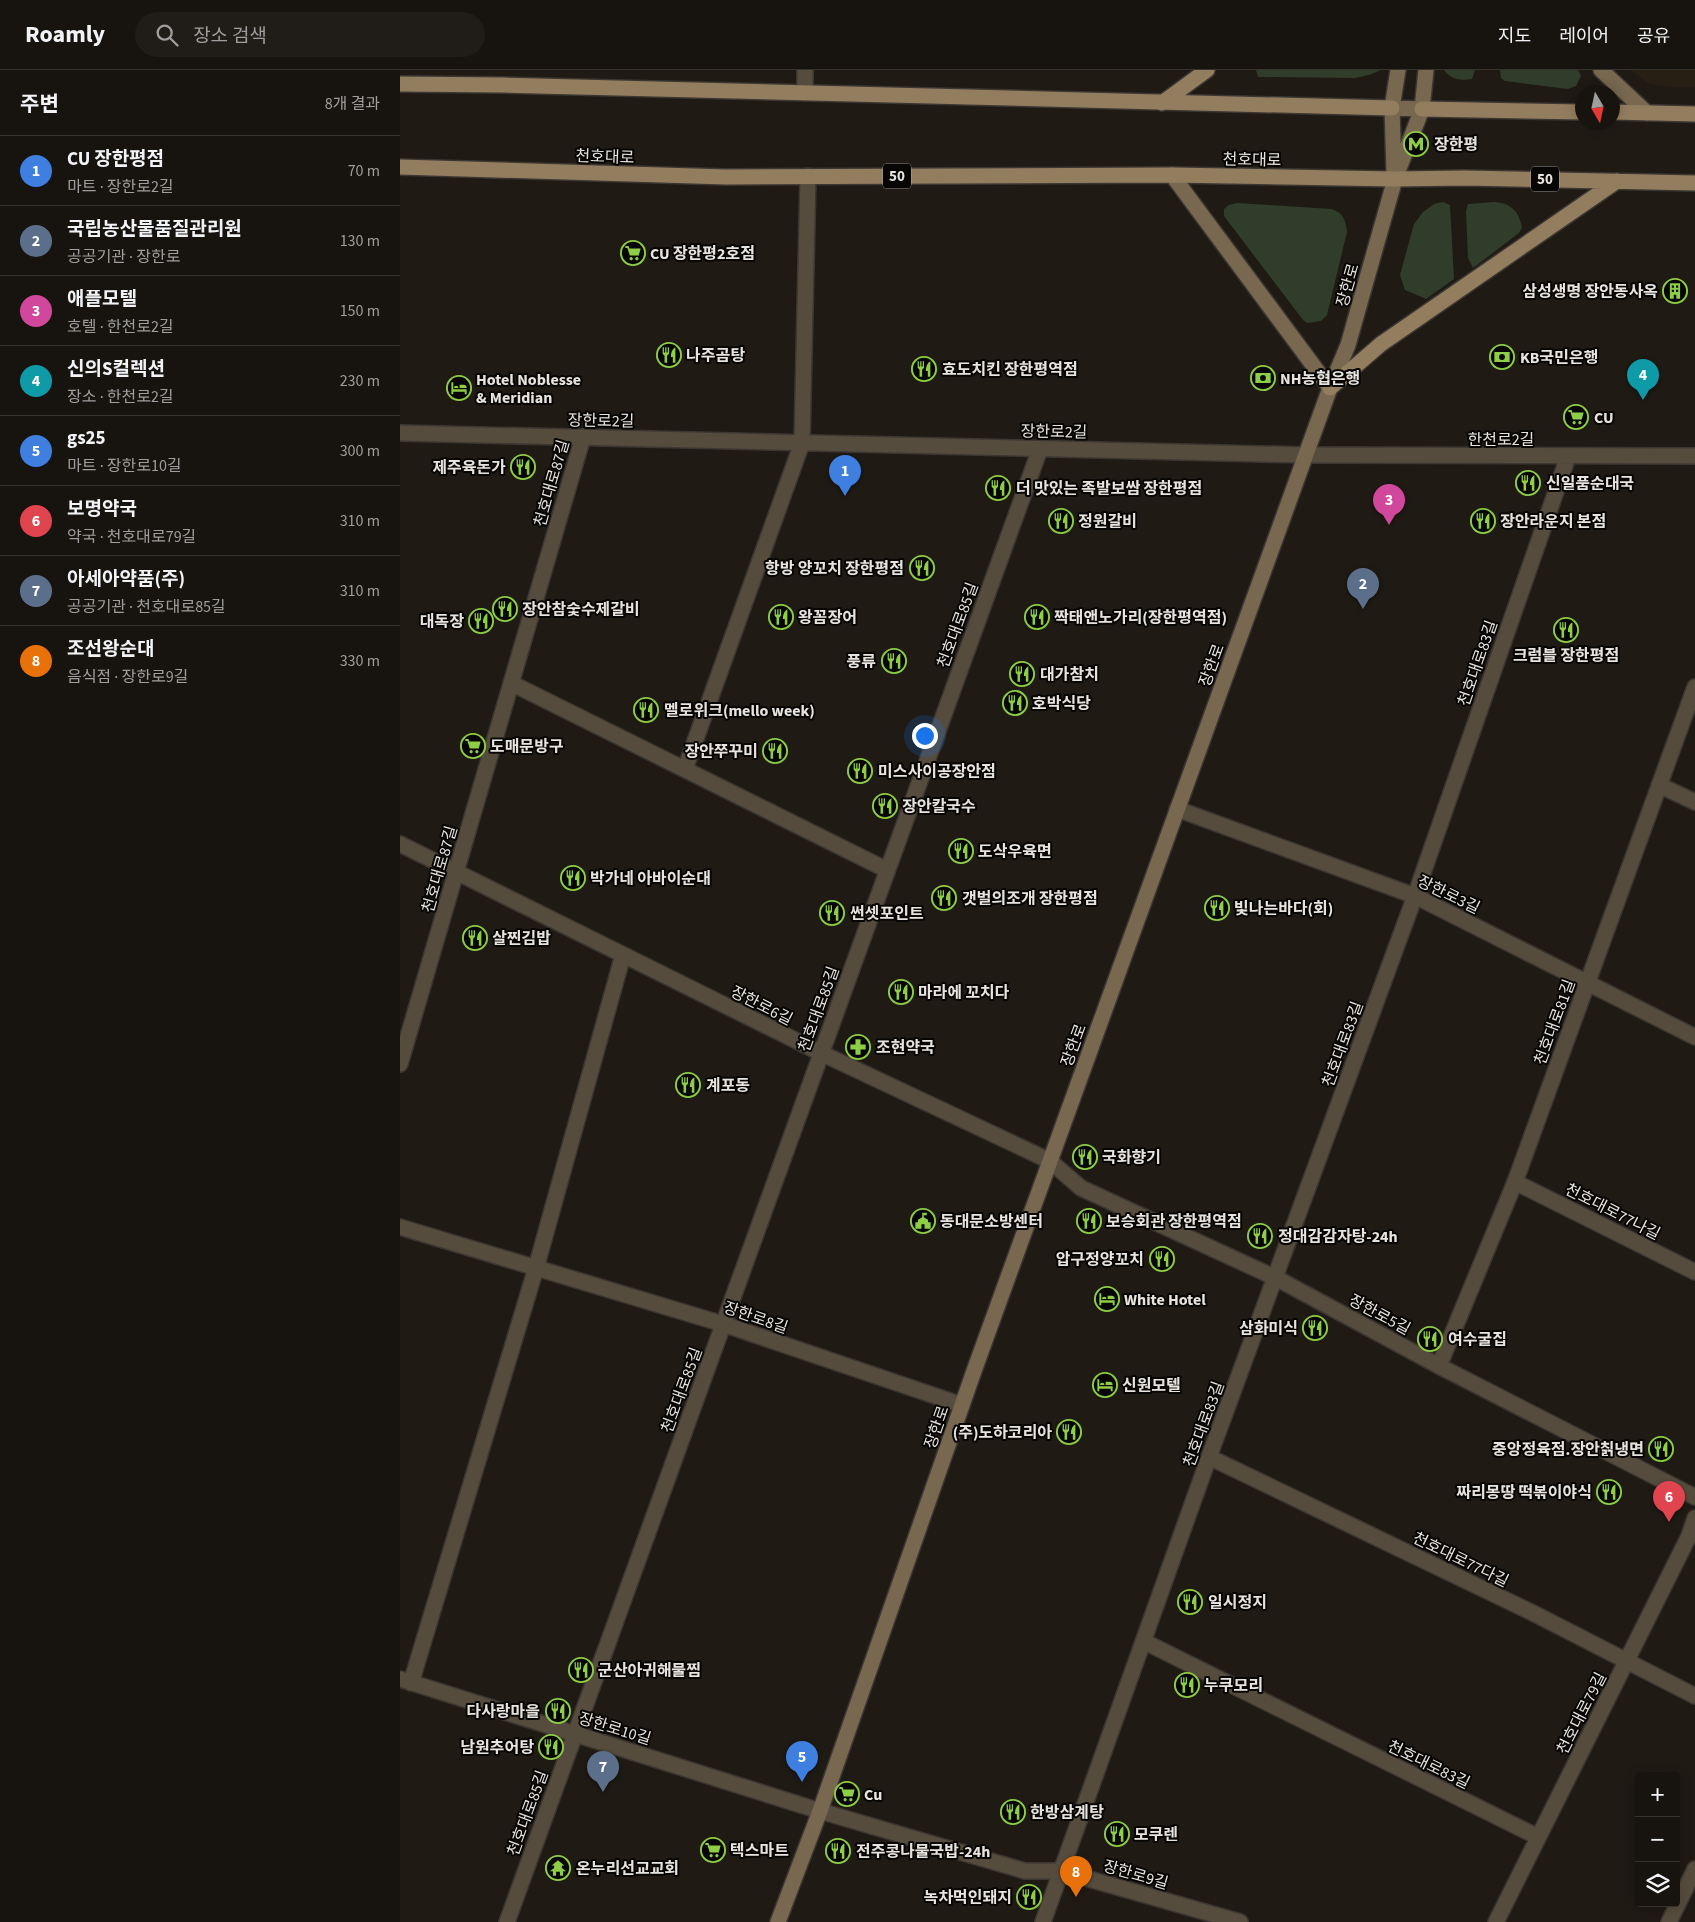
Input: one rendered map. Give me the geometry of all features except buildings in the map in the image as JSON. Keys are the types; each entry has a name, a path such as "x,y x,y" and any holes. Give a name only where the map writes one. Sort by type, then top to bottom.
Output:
{"main road":[{"path":"1162,103 1207,70"},
{"path":"400,84 503,84 1392,108"},
{"path":"1422,109 1575,112"},
{"path":"1620,112 1695,114"},
{"name":"천호대로","path":"400,167 726,177 1172,175 1695,183"},
{"path":"1330,388 1381,344 1616,181"}],"street":[{"path":"804,93 806,70"},
{"name":"장한로","path":"1395,179 1392,108 1398,70"},
{"name":"장한로","path":"778,1922 820,1811 962,1405 1176,809 1330,388 1348,345 1395,179 1422,109 1426,70"},
{"path":"1601,70 1647,113"},
{"path":"1392,108 1422,109"},
{"path":"1172,175 1330,388"},
{"path":"686,769 802,443 808,176"},
{"name":"장한로2길","path":"400,433 1306,455"},
{"name":"천호대로87길","path":"400,1064 583,438"},
{"name":"천호대로85길","path":"506,1922 1040,448"},
{"name":"한천로2길","path":"1306,455 1695,456"},
{"name":"천호대로83길","path":"1043,1922 1209,1457 1415,896 1568,456"},
{"path":"511,683 887,870"},
{"name":"천호대로81길","path":"1439,1366 1515,1182 1695,687"},
{"path":"1659,785 1695,802"},
{"name":"장한로3길","path":"1176,809 1415,896 1695,1037"},
{"name":"장한로6길","path":"400,844 821,1053 1050,1161"},
{"path":"406,1681 536,1268 623,955"},
{"name":"장한로5길","path":"1050,1161 1081,1188 1276,1278 1439,1366 1695,1497"},
{"name":"천호대로77나길","path":"1515,1182 1695,1272"},
{"name":"장한로8길","path":"400,1227 723,1324 962,1405"},
{"name":"천호대로77다길","path":"1209,1457 1533,1613 1695,1696"},
{"name":"천호대로79길","path":"1496,1922 1689,1536 1695,1518"},
{"name":"천호대로83길","path":"1144,1641 1538,1837"},
{"name":"장한로10길","path":"406,1681 820,1811"},
{"name":"장한로9길","path":"820,1811 1025,1871 1061,1871 1240,1922"},
{"path":"1669,1922 1695,1869"}],"shaded area":[{"path":"1631,70 1695,70 1695,87 1668,87 1648,83"}],"green space":[{"path":"1256,70 1381,70 1355,78 1258,77"},
{"path":"1444,70 1475,70 1472,79 1464,80 1456,79"},
{"path":"1500,70 1578,70 1581,76 1576,85 1568,89 1505,81 1501,78"},
{"path":"1443,202 1450,205 1454,279 1426,299 1405,290 1400,275 1414,224 1423,212 1434,204"},
{"path":"1494,202 1510,206 1519,217 1522,228 1519,233 1473,268 1468,258 1466,211 1468,204"},
{"path":"1237,203 1331,209 1343,217 1347,232 1327,315 1321,321 1307,323 1303,320 1224,216 1224,209 1229,205"}],"place":[{"name":"장한평","path":"1416,144"},
{"name":"CU 장한평2호점","path":"633,253"},
{"name":"삼성생명 장안동사옥","path":"1675,291"},
{"name":"나주곰탕","path":"669,355"},
{"name":"KB국민은행","path":"1502,357"},
{"name":"효도치킨 장한평역점","path":"924,369"},
{"name":"NH농협은행","path":"1263,378"},
{"name":"Hotel Noblesse & Meridian","path":"459,388"},
{"name":"신의S컬렉션","path":"1643,400"},
{"name":"CU","path":"1576,417"},
{"name":"제주육돈가","path":"523,467"},
{"name":"신일품순대국","path":"1528,483"},
{"name":"더 맛있는 족발보쌈 장한평점","path":"998,488"},
{"name":"CU 장한평점","path":"845,496"},
{"name":"정원갈비","path":"1061,521"},
{"name":"장안라운지 본점","path":"1483,521"},
{"name":"애플모텔","path":"1389,525"},
{"name":"항방 양꼬치 장한평점","path":"922,568"},
{"name":"장안참숯수제갈비","path":"505,609"},
{"name":"국립농산물품질관리원","path":"1363,609"},
{"name":"왕꼼장어","path":"781,617"},
{"name":"짝태앤노가리(장한평역점)","path":"1037,617"},
{"name":"대독장","path":"481,621"},
{"name":"크럼블 장한평점","path":"1566,630"},
{"name":"풍류","path":"894,661"},
{"name":"대가참치","path":"1022,674"},
{"name":"호박식당","path":"1015,703"},
{"name":"멜로위크(mello week)","path":"646,710"},
{"name":"도매문방구","path":"473,746"},
{"name":"장안쭈꾸미","path":"775,751"},
{"name":"미스사이공장안점","path":"860,771"},
{"name":"장안칼국수","path":"885,806"},
{"name":"도삭우육면","path":"961,851"},
{"name":"박가네 아바이순대","path":"573,878"},
{"name":"갯벌의조개 장한평점","path":"944,898"},
{"name":"빛나는바다(회)","path":"1217,908"},
{"name":"썬셋포인트","path":"832,913"},
{"name":"살찐김밥","path":"475,938"},
{"name":"마라에 꼬치다","path":"901,992"},
{"name":"조현약국","path":"858,1047"},
{"name":"계포동","path":"688,1085"},
{"name":"국화향기","path":"1085,1157"},
{"name":"동대문소방센터","path":"923,1221"},
{"name":"보승회관 장한평역점","path":"1089,1221"},
{"name":"정대감감자탕-24h","path":"1260,1236"},
{"name":"압구정양꼬치","path":"1162,1259"},
{"name":"White Hotel","path":"1107,1299"},
{"name":"삼화미식","path":"1315,1328"},
{"name":"여수굴집","path":"1430,1339"},
{"name":"신원모텔","path":"1105,1385"},
{"name":"(주)도하코리아","path":"1069,1432"},
{"name":"중앙정육점.장안칡냉면","path":"1661,1449"},
{"name":"짜리몽땅 떡볶이야식","path":"1609,1492"},
{"name":"보명약국","path":"1669,1522"},
{"name":"일시정지","path":"1190,1602"},
{"name":"군산아귀해물찜","path":"581,1670"},
{"name":"누쿠모리","path":"1187,1685"},
{"name":"다사랑마을","path":"558,1711"},
{"name":"남원추어탕","path":"551,1747"},
{"name":"gs25","path":"802,1782"},
{"name":"아세아약품(주)","path":"603,1792"},
{"name":"Cu","path":"847,1794"},
{"name":"한방삼계탕","path":"1013,1812"},
{"name":"모쿠렌","path":"1117,1834"},
{"name":"텍스마트","path":"713,1850"},
{"name":"전주콩나물국밥-24h","path":"838,1851"},
{"name":"온누리선교교회","path":"558,1868"},
{"name":"녹차먹인돼지","path":"1029,1897"},
{"name":"조선왕순대","path":"1076,1897"}]}
